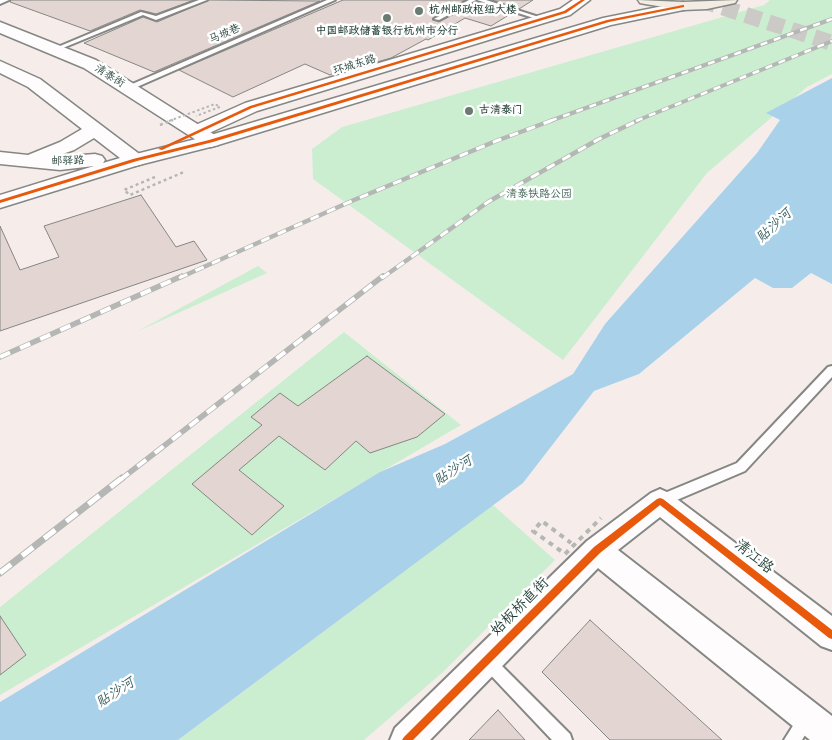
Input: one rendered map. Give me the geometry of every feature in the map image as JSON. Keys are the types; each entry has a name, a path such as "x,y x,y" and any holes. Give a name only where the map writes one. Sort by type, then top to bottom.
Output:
{"main road":[{"name":"环城东路","path":"0,202 136,160 251,107 565,12 583,0"},
{"path":"645,0 683,6"},
{"path":"577,31 608,21 683,6 707,5 730,0"},
{"path":"577,31 602,19 619,5"},
{"name":"清泰街","path":"0,27 90,64 127,88 201,130"},
{"name":"环城东路","path":"201,130 577,31"},
{"path":"0,66 34,83 136,160"},
{"path":"26,161 67,146 96,129"},
{"name":"邮驿路","path":"0,158 60,164 100,159 136,160"}],"street":[{"name":"始板桥直街","path":"407,740 486,660 587,549 660,501"},
{"name":"清江路","path":"660,501 832,635"},
{"path":"587,549 800,729 832,737"}],"lane":[{"path":"0,2 6,0"},
{"path":"56,49 143,13 156,18 204,0"},
{"name":"马坡巷","path":"127,88 332,0"},
{"path":"437,19 473,0"},
{"path":"480,0 542,19"},
{"path":"660,501 741,467 832,370"},
{"path":"486,660 564,740"}],"path":[{"path":"160,125 215,104 220,107 201,130"},
{"path":"155,177 124,190 130,195 184,172"},
{"path":"587,549 542,521 533,530 566,554 601,518"}],"green space":[{"name":"清泰铁路公园","path":"770,0 832,0 832,74 807,87 707,173 563,360 313,179 312,149 342,127 764,5"},
{"path":"258,266 267,273 136,332"},
{"path":"344,332 461,425 0,695 0,607"},
{"path":"493,505 555,560 442,673 364,740 178,740"}],"water":[{"name":"贴沙河","path":"832,78 832,284 811,273 792,288 773,288 755,278 639,374 594,391 523,483 178,740 0,740 0,702 380,472 445,444 573,374 605,324 757,153 780,120 766,113"}],"building":[{"path":"11,0 194,0 156,14 140,10 90,31 10,2"},
{"path":"209,0 320,1 154,72 84,43 143,17 157,22"},
{"path":"343,0 465,0 432,19 439,22 477,2 512,13 491,26 465,18 428,40 426,39 391,58 377,62 365,57 330,75 305,64 233,97 179,70"},
{"path":"492,0 533,0 519,9"},
{"path":"141,195 176,247 194,241 207,260 0,331 0,226 20,270 59,257 44,226"},
{"path":"367,356 445,414 417,437 370,453 356,441 325,470 279,436 239,470 284,506 252,535 192,484 262,425 251,417 280,393 298,406"},
{"path":"0,616 26,655 0,675"},
{"path":"590,620 722,740 610,740 542,672"},
{"path":"498,710 525,740 469,740"}],"tunnel":[{"path":"700,0 832,43"}],"railway":[{"path":"550,121 832,19"},
{"path":"636,121 832,41"},
{"path":"179,278 354,200 496,141 553,120"},
{"path":"382,278 488,202 599,139 639,120"},
{"path":"0,357 182,276"},
{"path":"120,480 383,276"},
{"path":"0,573 122,478"}],"cycle path":[{"path":"160,149 251,107 565,12 583,0"},
{"path":"0,202 135,160 211,141 608,21 683,6"},
{"path":"407,740 597,550 660,501 832,635"}],"place":[{"name":"杭州邮政枢纽大楼","path":"419,11"},
{"name":"中国邮政储蓄银行杭州市分行","path":"387,18"},
{"name":"古清泰门","path":"469,111"}]}
